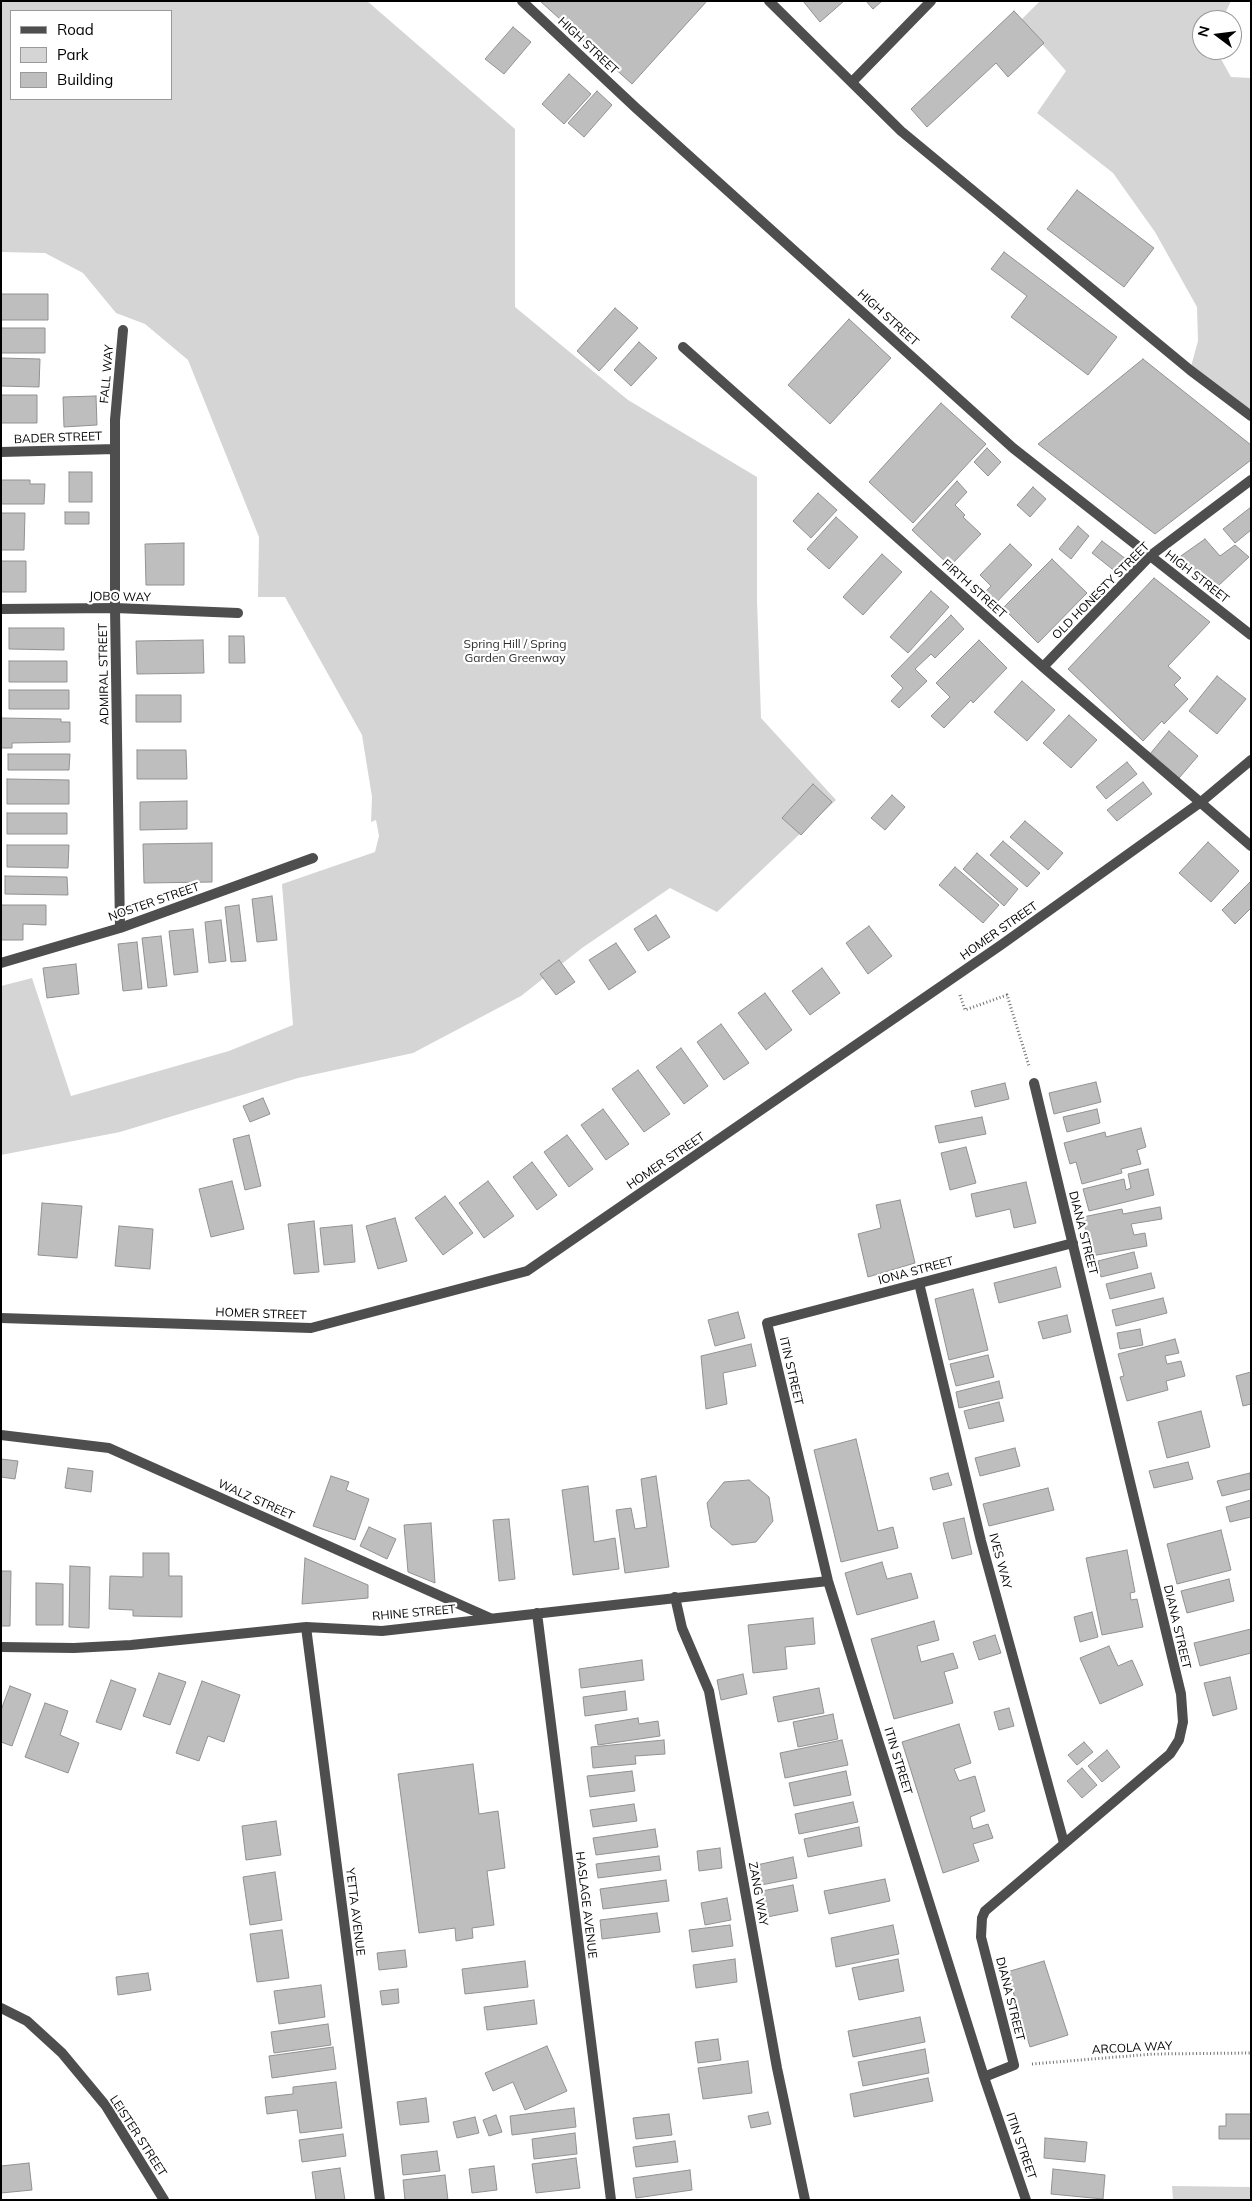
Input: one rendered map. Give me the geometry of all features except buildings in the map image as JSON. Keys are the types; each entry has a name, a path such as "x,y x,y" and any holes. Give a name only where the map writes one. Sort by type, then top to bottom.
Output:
{"street":[{"name":"HIGH STREET","path":"522,1 636,108 1013,448 1251,635"},
{"path":"769,1 901,130 1190,370 1251,416"},
{"path":"852,82 932,1"},
{"name":"FALL WAY","path":"115,420 123,330"},
{"name":"FIRTH STREET","path":"683,347 1043,667 1251,846"},
{"name":"ADMIRAL STREET","path":"115,420 115,608 120,928"},
{"name":"BADER STREET","path":"1,452 115,449"},
{"name":"OLD HONESTY STREET","path":"1043,667 1150,556 1251,480"},
{"name":"JOBO WAY","path":"1,609 115,608 238,613"},
{"name":"HOMER STREET","path":"1,1318 310,1328 528,1271 989,954 1201,802 1251,760"},
{"name":"NOSTER STREET","path":"1,962 120,928 313,858"},
{"name":"DIANA STREET","path":"1014,2065 981,1938 982,1918 992,1904 1170,1754 1179,1740 1183,1722 1180,1694 1034,1083"},
{"name":"IONA STREET","path":"766,1323 1073,1243"},
{"name":"IVES WAY","path":"919,1283 981,1541 1064,1844"},
{"name":"ITIN STREET","path":"766,1323 828,1581 984,2077 1026,2200"},
{"name":"WALZ STREET","path":"1,1435 109,1448 491,1618"},
{"name":"RHINE STREET","path":"1,1647 74,1648 131,1645 306,1627 382,1630 828,1581"},
{"name":"ZANG WAY","path":"675,1597 682,1628 708,1691 777,2068 805,2200"},
{"name":"HASLAGE AVENUE","path":"537,1613 611,2200"},
{"name":"YETTA AVENUE","path":"306,1627 380,2200"},
{"name":"LEISTER STREET","path":"1,2008 27,2021 62,2053 106,2106 164,2200"},
{"path":"984,2077 1014,2065"}],"path":[{"path":"957,986 966,1010 1007,995 1034,1083"},
{"name":"ARCOLA WAY","path":"1014,2065 1153,2054 1251,2053"}],"green space":[{"name":"Spring Hill / Spring Garden Greenway","path":"1,1 367,1 515,129 515,307 628,400 757,477 757,600 761,718 836,800 717,912 670,888 582,948 521,996 413,1053 298,1078 120,1132 1,1155 1,986 32,978 71,1096 229,1051 293,1025 282,884 375,852 379,836 376,820 371,822 372,797 362,735 285,597 258,597 259,537 188,360 145,324 116,313 83,273 45,253 1,252"},
{"path":"1040,1 1231,1 1227,10 1192,10 1192,60 1222,60 1231,77 1251,78 1251,416 1190,370 1198,341 1197,307 1155,232 1113,173 1037,113 1066,71 1021,20"},
{"path":"1172,2186 1251,2187 1251,2200 1173,2200"}]}
